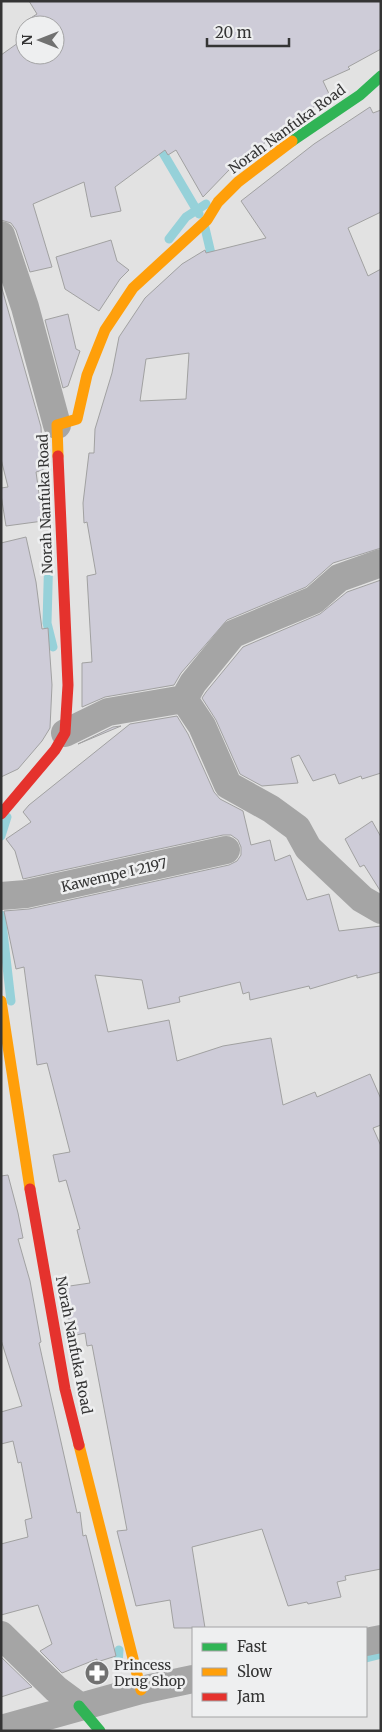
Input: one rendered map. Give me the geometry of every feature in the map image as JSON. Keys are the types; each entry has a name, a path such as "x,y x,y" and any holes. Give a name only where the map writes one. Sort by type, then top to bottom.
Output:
{"street":[{"name":"Norah Nanfuka Road","path":"1,814 55,750 65,733 68,685 64,630 57,424 77,420 87,376 105,330 133,288 207,220 218,202 238,182 305,131 360,95 381,76"},
{"path":"1,235 25,307 57,424"},
{"path":"184,699 193,683 234,634 314,600 339,578 381,563"},
{"path":"65,733 108,712 184,699"},
{"path":"184,699 202,726 228,785 271,809 297,828 308,848 362,898 381,910"},
{"name":"Kawempe I 2197","path":"1,896 26,894 226,850"},
{"name":"Norah Nanfuka Road","path":"1,1001 20,1130 65,1389 141,1690"},
{"path":"1,1635 56,1689 79,1706 100,1731"},
{"path":"367,1642 381,1639"},
{"path":"1,1730 79,1706 192,1679"}],"building":[{"path":"29,1 381,1 381,49 348,67 350,69 323,81 330,96 296,119 229,170 203,197 176,150 168,155 165,150 115,187 121,211 91,217 84,182 33,204 52,267 30,272 16,230 11,223 1,220 1,55 15,45 15,65 65,65 65,15 35,15 37,14"},
{"path":"370,107 373,113 381,110 381,212 348,228 368,276 381,269 381,548 333,563 306,587 227,620 181,673 174,685 105,697 82,707 82,663 92,662 87,576 96,574 87,522 84,523 83,503 89,453 94,453 95,429 112,373 119,337 145,298 182,264 205,250 206,253 266,238 241,201 314,144","holes":["189,353 186,399 140,401 146,359"]},
{"path":"111,240 117,261 129,270 120,279 99,311 65,289 56,257"},
{"path":"1,285 41,427 43,470 36,472 43,521 6,526 1,495 1,488 8,487 1,459"},
{"path":"68,314 76,349 80,351 68,386 63,388 45,320"},
{"path":"26,537 36,582 42,629 48,628 52,685 50,728 42,741 18,769 1,777 1,543"},
{"path":"381,580 381,773 362,779 361,776 339,784 335,774 313,781 299,755 291,758 298,783 262,786 240,774 216,720 202,698 206,692 243,647 320,614 347,592"},
{"path":"177,716 188,734 214,792 220,799 243,811 251,845 270,840 275,861 290,855 307,900 329,894 339,931 381,926 381,972 357,978 357,975 310,989 309,986 250,1000 249,992 243,994 240,982 179,997 180,1002 148,1009 142,980 95,975 108,1032 169,1020 177,1061 223,1046 271,1038 283,1105 315,1092 317,1097 370,1074 381,1099 381,1125 373,1128 381,1146 381,1569 345,1576 346,1580 337,1582 341,1597 288,1606 262,1529 192,1547 205,1627 192,1628 174,1628 170,1600 136,1606 117,1531 127,1530 92,1345 87,1346 85,1333 72,1336 63,1287 90,1283 77,1230 80,1229 66,1180 59,1182 53,1155 70,1152 47,1063 37,1065 24,967 16,969 4,911 29,909 229,865 237,861 241,855 241,847 238,840 231,835 223,835 23,879 15,851 6,839 31,822 23,812 29,805 130,724"},
{"path":"121,726 78,744 113,727"},
{"path":"372,821 381,837 381,892 364,865 360,867 345,839"},
{"path":"8,1175 23,1238 18,1239 30,1281 41,1342 39,1343 50,1393 77,1513 80,1512 83,1536 86,1535 116,1656 97,1662 97,1659 62,1673 40,1651 52,1644 38,1605 1,1615 1,1544 28,1537 25,1520 32,1518 21,1462 18,1463 13,1441 1,1444 1,1412 22,1406 1,1340 1,1176"},
{"path":"1,1657 32,1687 1,1697"}],"waterway":[{"path":"156,141 199,214"},
{"path":"169,239 186,217 206,204"},
{"path":"205,228 213,262"},
{"path":"49,549 47,623 53,647"},
{"path":"1,836 7,817"},
{"path":"1,915 11,1001"},
{"path":"118,1665 119,1650"},
{"path":"367,1658 381,1654"}],"traffic: fast":[{"path":"292,141 360,95 381,76"},
{"path":"79,1706 100,1731"}],"traffic: slow":[{"path":"58,456 57,425 77,419 87,375 105,330 133,288 207,220 218,202 238,182 292,141"},
{"path":"1,1001 30,1189"},
{"path":"79,1445 141,1690"}],"traffic: jam":[{"path":"1,814 55,750 65,733 68,685 58,456"},
{"path":"30,1189 65,1389 79,1445"}],"place":[{"name":"Princess Drug Shop","path":"97,1673"}]}
